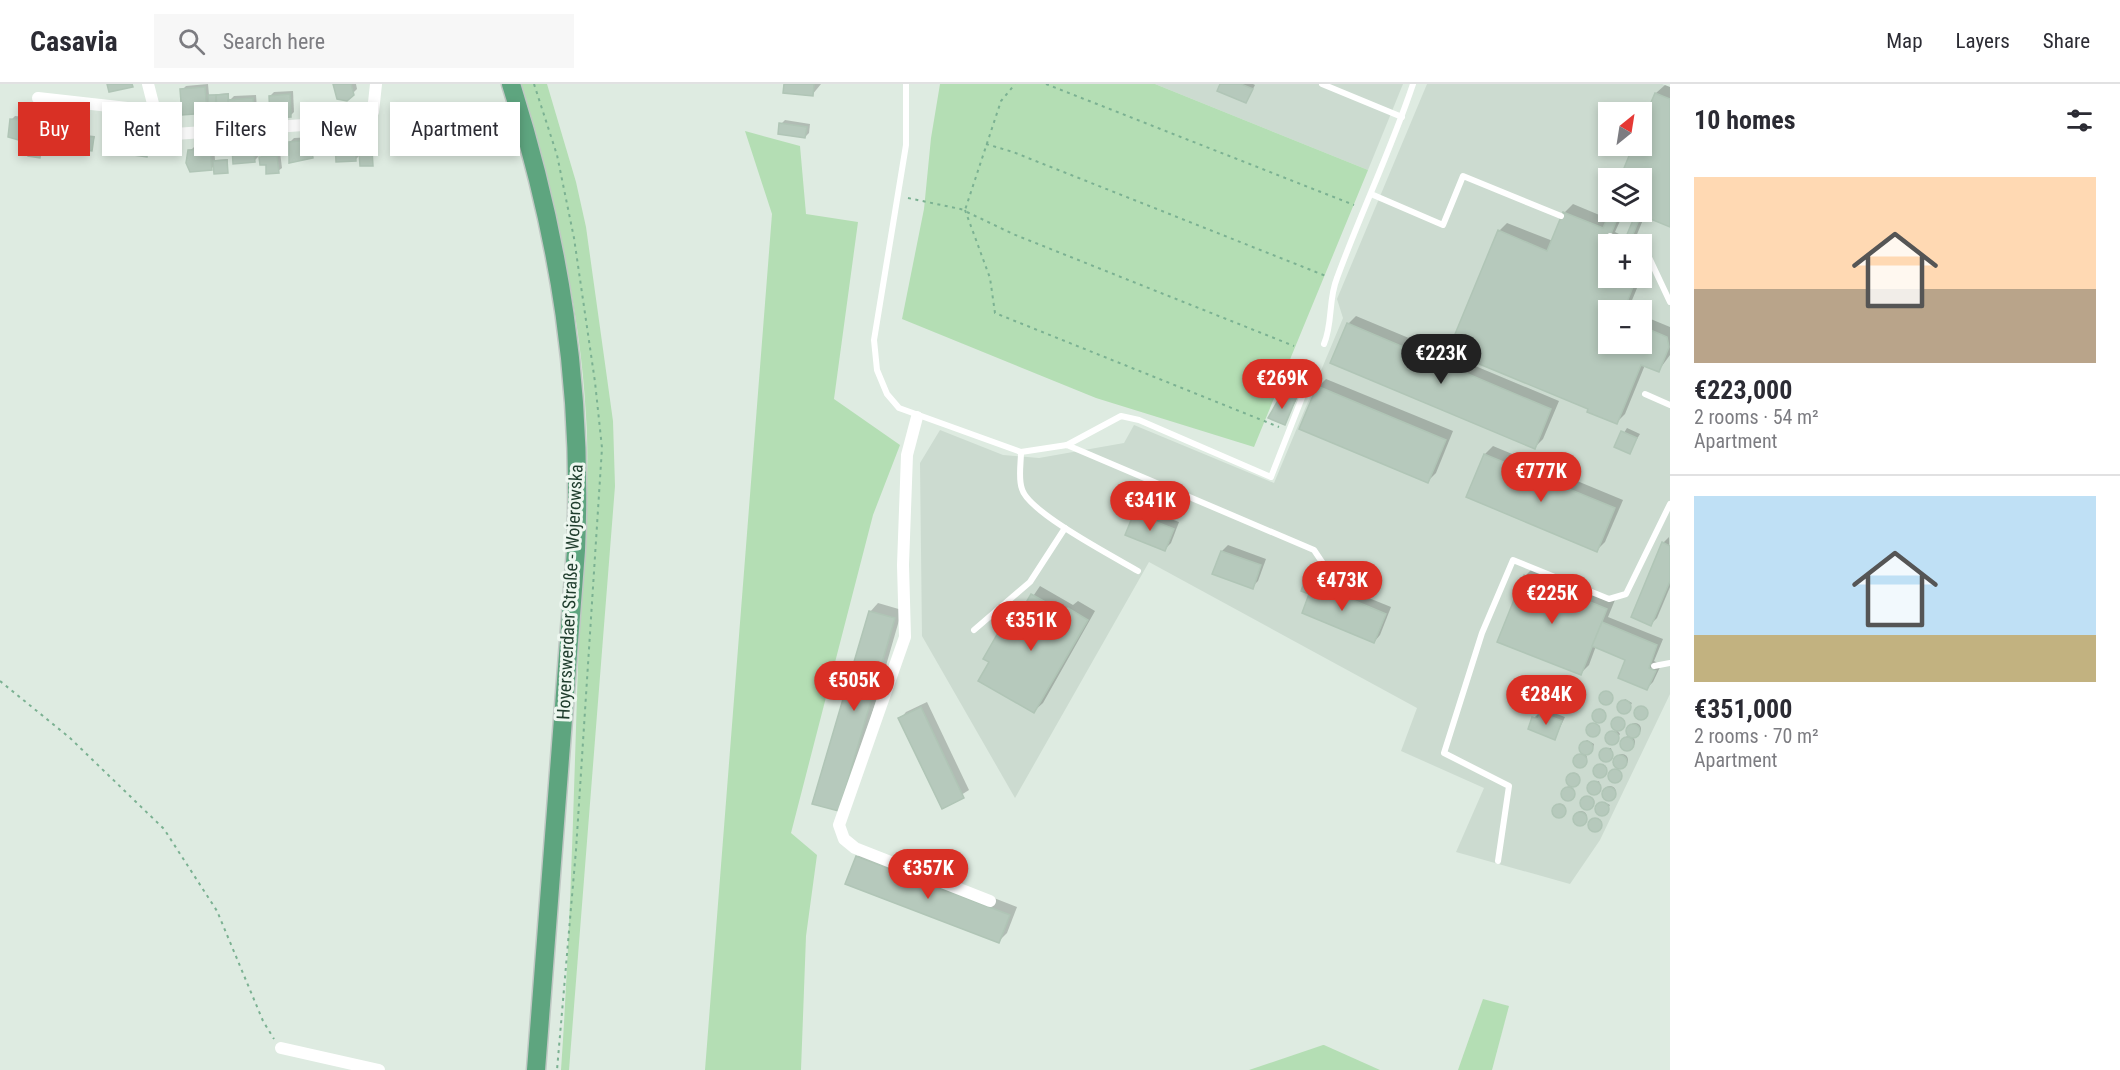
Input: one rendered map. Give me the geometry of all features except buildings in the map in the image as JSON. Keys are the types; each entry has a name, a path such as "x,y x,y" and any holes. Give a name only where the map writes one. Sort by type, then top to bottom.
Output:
{"main road":[{"name":"Hoyerswerdaer Straße - Wojerowska","path":"511,84 547,214 566,311 575,396 579,475 576,550 536,1070"}],"street":[{"path":"148,84 152,102"},
{"path":"182,134 360,122 373,112 376,84"},
{"path":"38,98 102,105"},
{"path":"917,417 907,456 903,565 905,637 839,825 844,838 855,848 990,901"},
{"path":"281,1048 379,1070"}],"lane":[{"path":"906,84 906,145 874,340 877,370 887,394 898,408 917,417 1021,452 1067,445 1121,416 1139,420 1271,477 1305,390"},
{"path":"1322,84 1402,117"},
{"path":"1324,344 1330,329 1329,306 1336,279 1402,117 1413,84"},
{"path":"1371,194 1443,225 1463,176 1561,216"},
{"path":"1652,264 1670,302"},
{"path":"1645,394 1670,405"},
{"path":"1067,445 1314,550 1330,574 1352,587"},
{"path":"1021,452 1021,489 1029,502 1065,528 1138,571"},
{"path":"1498,861 1509,786 1444,753 1482,633 1513,560 1609,599 1626,594 1670,504"},
{"path":"974,630 1030,582 1065,528"},
{"path":"1654,666 1670,663"}],"path":[{"path":"1015,84 1001,101 965,210 990,278 995,313 1289,431"},
{"path":"1046,84 1356,205"},
{"path":"986,144 1013,152 1326,276"},
{"path":"899,196 965,210 972,216 1013,234 1294,346"},
{"path":"0,681 70,738 164,829 217,911 263,1021 281,1048"}],"shaded area":[{"path":"1155,84 1403,84 1368,170"},
{"path":"1427,84 1662,84 1670,87 1670,694 1600,840 1570,884 1456,852 1484,788 1401,751 1417,708 1149,562 1015,798 922,636 920,463 940,430 1003,455 1039,458 1124,443 1134,425 1274,483 1343,318 1337,299"}],"green space":[{"path":"518,84 547,84 576,182 586,227 613,421 615,486 569,1070 561,1070 570,907 580,608 587,498 586,416 578,332 563,248"},
{"path":"940,84 1155,84 1368,170 1254,447 1096,398 902,319 924,209 931,138"},
{"path":"745,131 800,146 806,214 858,222 834,399 900,445 873,515 791,833 817,855 806,936 801,1070 705,1070 772,214"},
{"path":"1483,999 1509,1006 1492,1070 1458,1070"},
{"path":"1323,1045 1380,1070 1249,1070"}]}
